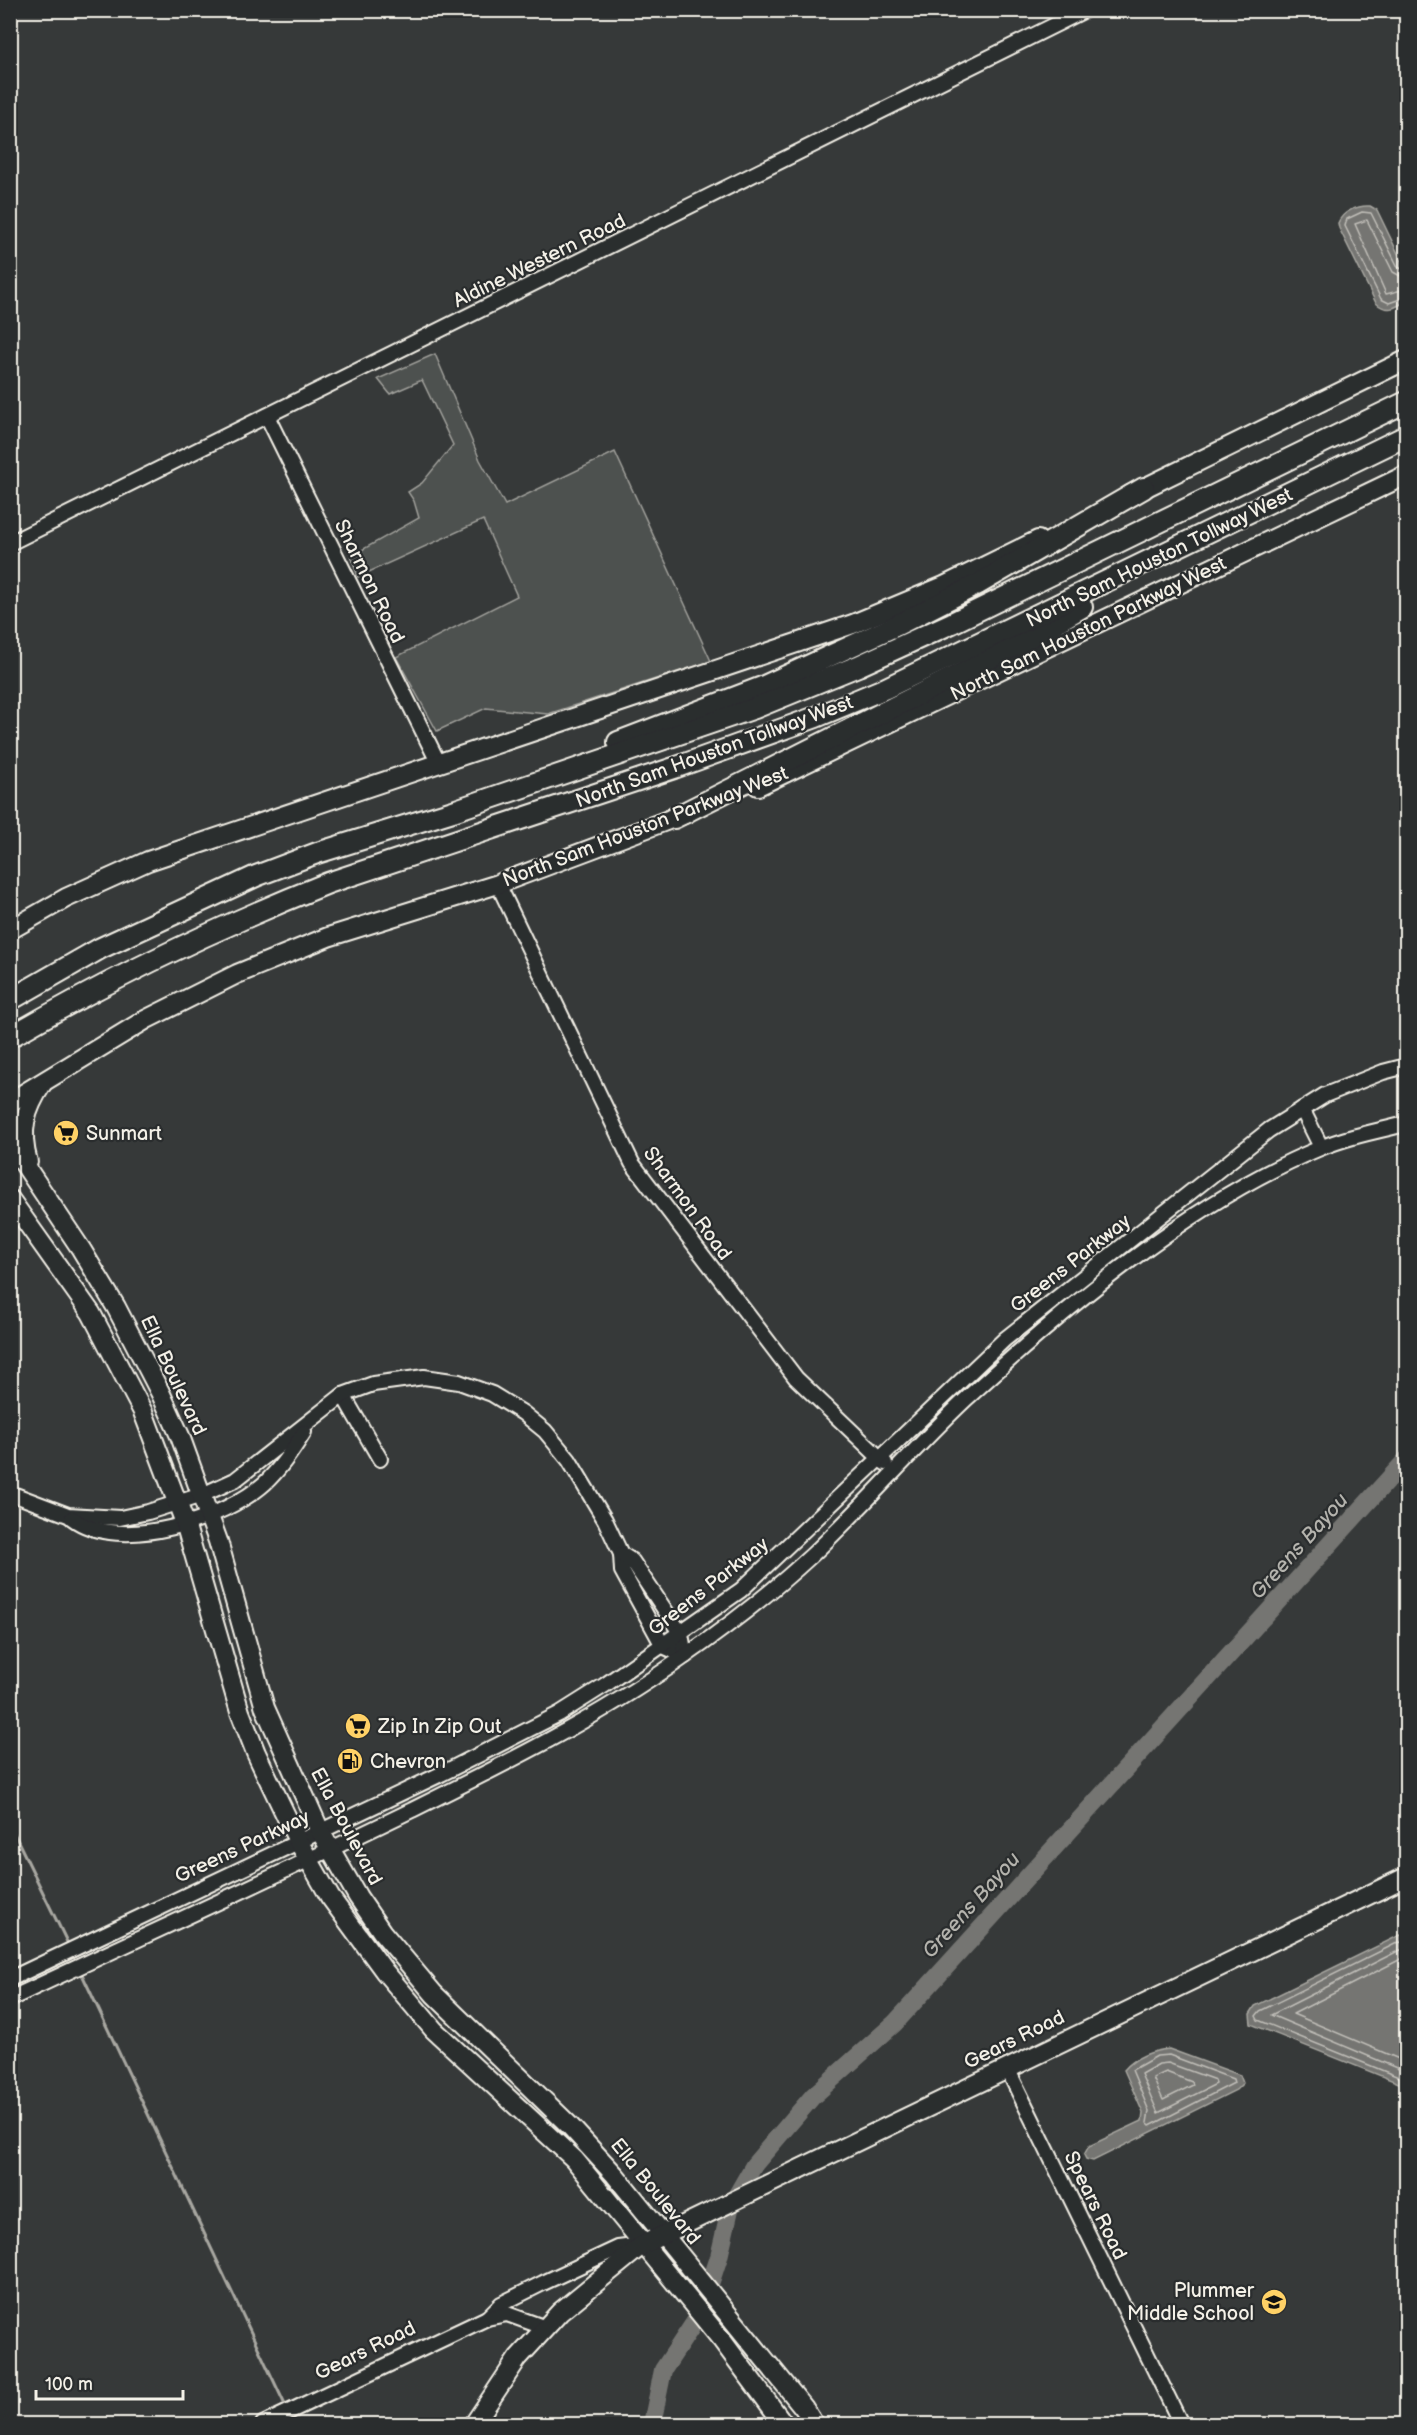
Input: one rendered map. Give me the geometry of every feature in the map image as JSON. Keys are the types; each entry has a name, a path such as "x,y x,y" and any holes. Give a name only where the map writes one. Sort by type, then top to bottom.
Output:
{"highway":[{"name":"North Sam Houston Tollway West","path":"453,811 755,708 858,666 952,623 1407,402"},
{"name":"North Sam Houston Tollway West","path":"10,1037 118,976 205,934 328,884 674,768 816,717 886,688 1407,436"},
{"path":"10,1000 101,948 193,903 276,868 453,811 648,729 762,687 895,626 978,584 1144,488"},
{"path":"674,818 822,741 1014,646 1243,516"}],"main road":[{"path":"10,930 66,898 148,861 853,624 944,586 1407,360"},
{"name":"North Sam Houston Parkway West","path":"10,1102 145,1020 237,974 328,937 498,884 752,789 1407,475"},
{"path":"10,1088 42,1083"},
{"path":"40,1188 24,1148 22,1126 27,1110 42,1083"},
{"name":"Ella Boulevard","path":"10,1143 81,1249 134,1339 180,1436 218,1541 249,1659 279,1742 320,1831 358,1897 404,1959 493,2054 588,2145 804,2408 814,2424"},
{"path":"10,1199 91,1313 111,1348 159,1450 185,1523 226,1667 256,1753 298,1841 330,1897 385,1972 434,2030 574,2159 642,2245 721,2338 784,2424"},
{"path":"57,1265 81,1249"},
{"path":"111,1348 134,1339"},
{"path":"226,1667 249,1659"},
{"name":"Gears Road","path":"546,2328 560,2312 642,2245 1407,1877"},
{"path":"385,1972 404,1959"},
{"path":"477,2072 493,2054"},
{"path":"574,2159 588,2145"},
{"path":"474,2424 518,2358 546,2328"}],"street":[{"name":"Aldine Western Road","path":"10,543 1085,10"},
{"name":"Sharmon Road","path":"267,416 438,762"},
{"name":"Sharmon Road","path":"498,884 636,1170 796,1378 894,1470"},
{"name":"Greens Parkway","path":"10,1978 441,1774 559,1714 681,1634 741,1590 1005,1340 1073,1283 1269,1130 1325,1095 1383,1072 1407,1066"},
{"path":"1302,1109 1321,1147"},
{"name":"Greens Parkway","path":"10,1999 331,1850 547,1744 597,1715 746,1612 789,1576 894,1470 1017,1354 1152,1246 1206,1207 1274,1169 1321,1147 1407,1124"},
{"path":"68,1515 120,1518 202,1495 242,1476 344,1395 373,1384 424,1377 459,1382 492,1394 523,1413 545,1431 569,1460 605,1520 621,1554 622,1571 663,1646 685,1656"},
{"path":"344,1395 380,1459"},
{"path":"10,1493 68,1515 81,1525 117,1533 159,1530 208,1516 265,1483 279,1468 308,1425"},
{"path":"621,1554 632,1561 681,1634 685,1656"},
{"path":"774,1561 789,1576"},
{"path":"441,1774 450,1791"},
{"path":"189,1893 197,1911"},
{"name":"Spears Road","path":"1007,2068 1181,2424"},
{"name":"Gears Road","path":"487,2318 501,2304 543,2283 618,2248 642,2245"},
{"name":"Gears Road","path":"269,2421 487,2318 507,2314 546,2328"}],"shaded area":[{"path":"435,354 480,460 505,505 615,452 711,661 548,714 486,708 437,731 396,657 517,596 483,520 358,577 351,556 419,518 414,501 408,492 422,483 453,445 422,380 390,394 378,379"}],"water":[{"path":"1370,206 1377,210 1406,270 1406,301 1387,309 1376,303 1338,223 1347,212"},
{"path":"1400,1935 1406,1937 1406,2086 1251,2024 1250,2014 1255,2006"},
{"path":"1169,2049 1240,2075 1243,2083 1236,2090 1093,2161 1086,2159 1084,2155 1089,2146 1142,2121 1143,2113 1124,2070 1133,2061 1145,2055"}],"waterway":[{"name":"Greens Bayou","path":"652,2424 663,2370 700,2314 719,2257 731,2205 754,2165 813,2096 895,2023 1406,1460"},
{"path":"10,1825 70,1948"},
{"path":"80,1970 287,2409"},
{"path":"290,2415 294,2424"}],"place":[{"name":"Sunmart","path":"66,1133"},
{"name":"Zip In Zip Out","path":"358,1726"},
{"name":"Chevron","path":"350,1761"},
{"name":"Plummer Middle School","path":"1274,2302"}]}
